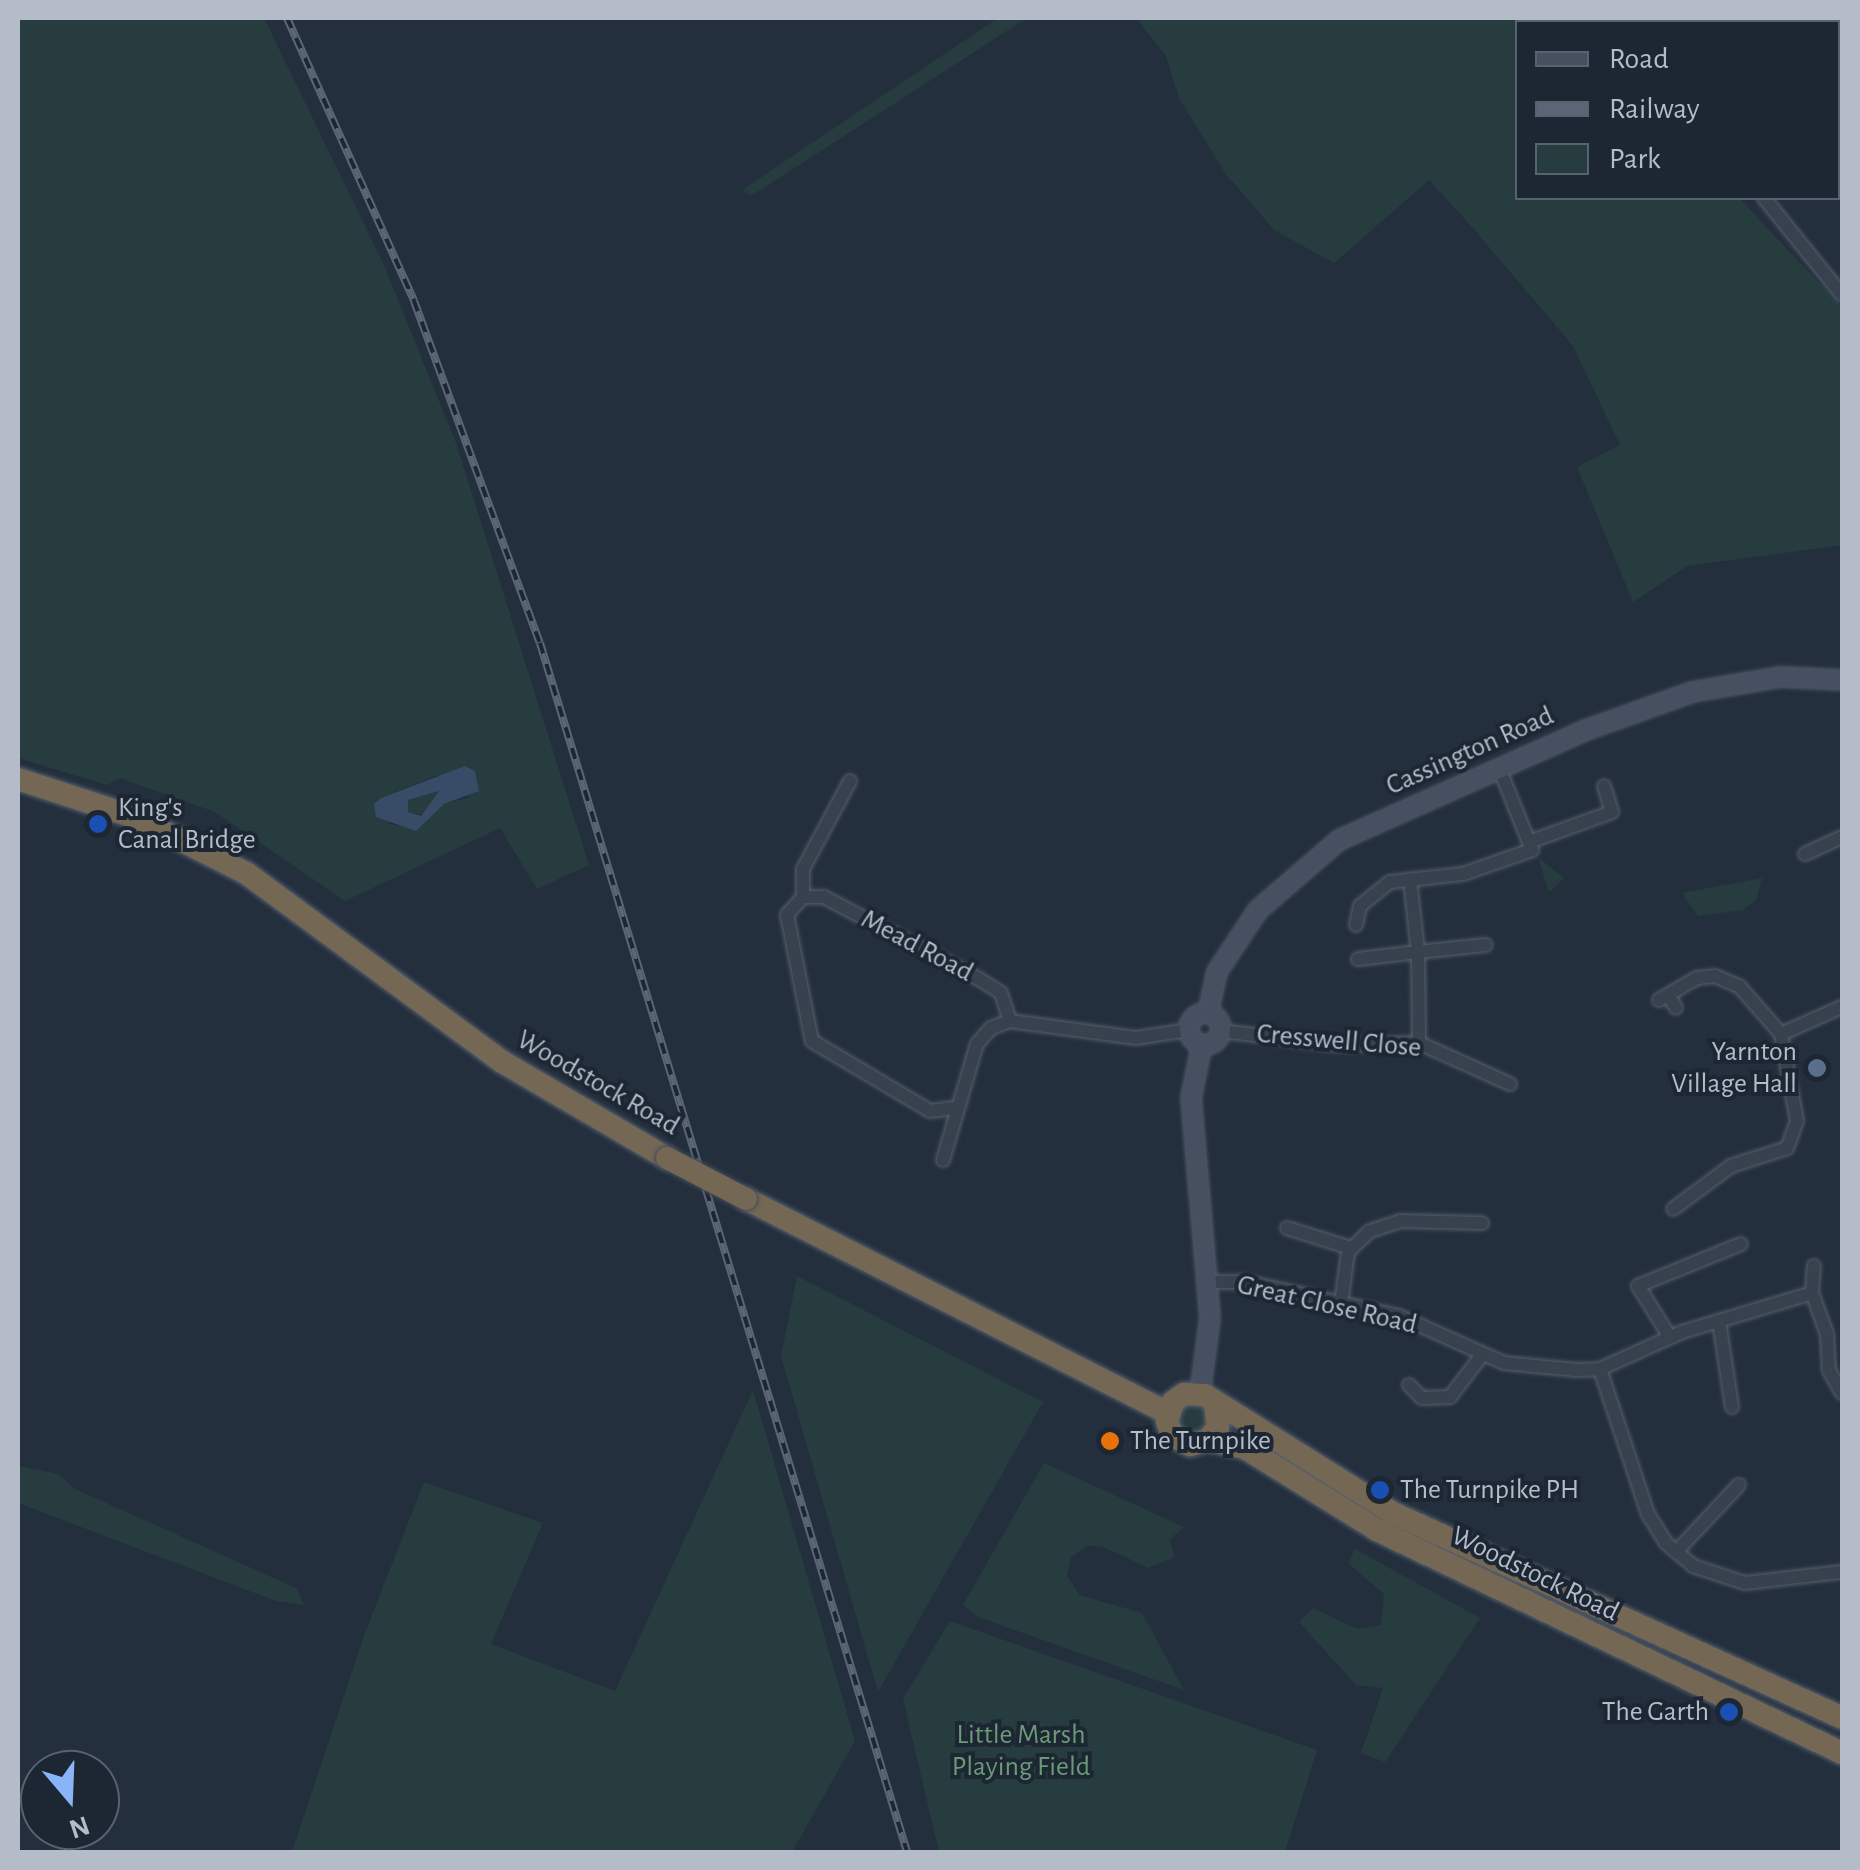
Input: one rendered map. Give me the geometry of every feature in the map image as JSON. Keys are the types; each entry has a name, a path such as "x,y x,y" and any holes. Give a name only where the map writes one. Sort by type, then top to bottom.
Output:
{"highway":[{"name":"Woodstock Road","path":"18,780 137,818 246,873 501,1061 746,1200 1168,1413"},
{"path":"1178,1398 1208,1399 1218,1427 1208,1440 1178,1440 1168,1413 1178,1398"},
{"name":"Woodstock Road","path":"1208,1399 1395,1514 1842,1718"},
{"name":"Woodstock Road","path":"1208,1440 1245,1448 1377,1530 1842,1752"}],"street":[{"path":"1766,200 1842,295"},
{"name":"Cassington Road","path":"1208,1012 1217,972 1239,936 1308,862 1339,840 1498,768 1711,687 1782,677 1842,680"},
{"path":"1356,926 1372,891 1410,879 1476,870 1532,850 1498,768"},
{"path":"850,781 802,868 802,897 787,914 812,1041 930,1111 954,1108"},
{"path":"1529,842 1612,812 1604,786"},
{"path":"1805,854 1842,837"},
{"path":"1410,879 1423,972 1419,1042"},
{"name":"Mead Road","path":"802,897 824,897 979,979 1001,993 1010,1021"},
{"path":"1358,960 1486,945"},
{"path":"1674,1208 1731,1166 1793,1140 1796,1121 1781,1034 1730,980 1697,978 1663,997 1676,1008"},
{"path":"1781,1034 1842,1007"},
{"path":"943,1160 954,1108 976,1044 991,1028 1010,1021 1136,1038 1195,1038 1221,1031 1208,1012 1196,1016 1195,1038 1191,1098 1208,1282 1208,1399"},
{"name":"Cresswell Close","path":"1221,1031 1338,1046 1419,1042 1510,1084"},
{"path":"1341,1304 1351,1248 1370,1231 1400,1221 1482,1223"},
{"path":"1287,1228 1351,1248"},
{"path":"1670,1337 1638,1286 1741,1244"},
{"path":"1814,1266 1812,1293 1827,1334 1829,1370 1842,1393"},
{"name":"Great Close Road","path":"1208,1282 1247,1282 1415,1322 1482,1355 1524,1368 1600,1369 1670,1337 1812,1293"},
{"path":"1719,1321 1732,1407"},
{"path":"1408,1385 1420,1401 1458,1392 1482,1355"},
{"path":"1600,1369 1648,1514 1676,1552 1709,1576 1744,1583 1842,1572"},
{"path":"1676,1552 1708,1524 1739,1485"}],"green space":[{"path":"18,18 264,18 384,265 456,443 589,865 537,889 500,828 345,901 215,812 120,778 107,785 18,758","holes":["438,775 470,797 444,804 411,828 389,824 381,798"]},
{"path":"998,18 1027,18 751,196 742,190"},
{"path":"1136,18 1576,20 1515,20 1515,200 1741,200 1840,305 1842,545 1687,566 1633,602 1577,467 1620,445 1573,346 1473,228 1429,180 1334,263 1274,230 1225,173 1179,98 1166,56"},
{"path":"440,791 421,815 408,812 408,800"},
{"path":"1538,857 1564,878 1551,891 1548,890"},
{"path":"1762,878 1756,900 1743,910 1698,916 1682,893"},
{"path":"797,1276 1043,1402 878,1692 781,1356"},
{"path":"753,1390 855,1741 792,1852 292,1852 365,1633 424,1482 543,1523 491,1644 615,1691"},
{"path":"1192,1402 1203,1406 1207,1417 1203,1428 1192,1432 1181,1428 1177,1417 1181,1406"},
{"path":"1044,1463 1184,1527 1169,1540 1175,1557 1148,1568 1104,1547 1087,1546 1071,1557 1067,1575 1079,1595 1142,1613 1184,1690 978,1617 963,1605"},
{"path":"18,1466 59,1474 75,1489 296,1588 304,1605 276,1601 18,1503"},
{"path":"1355,1549 1480,1618 1385,1762 1361,1753 1383,1688 1356,1685 1299,1622 1313,1608 1357,1629 1381,1625 1384,1594 1348,1563"},
{"name":"Little Marsh Playing Field","path":"950,1621 1317,1750 1285,1852 939,1852 903,1699"}],"water":[{"path":"465,766 475,771 479,791 444,804 416,831 376,817 374,804","holes":["439,791 421,816 408,812 408,800"]}],"railway":[{"path":"287,18 414,301 540,643 907,1852"}],"place":[{"name":"King's Canal Bridge","path":"98,824"},
{"name":"Yarnton Village Hall","path":"1817,1068"},
{"name":"The Turnpike","path":"1110,1441"},
{"name":"The Turnpike PH","path":"1380,1490"},
{"name":"The Garth","path":"1729,1712"}]}
